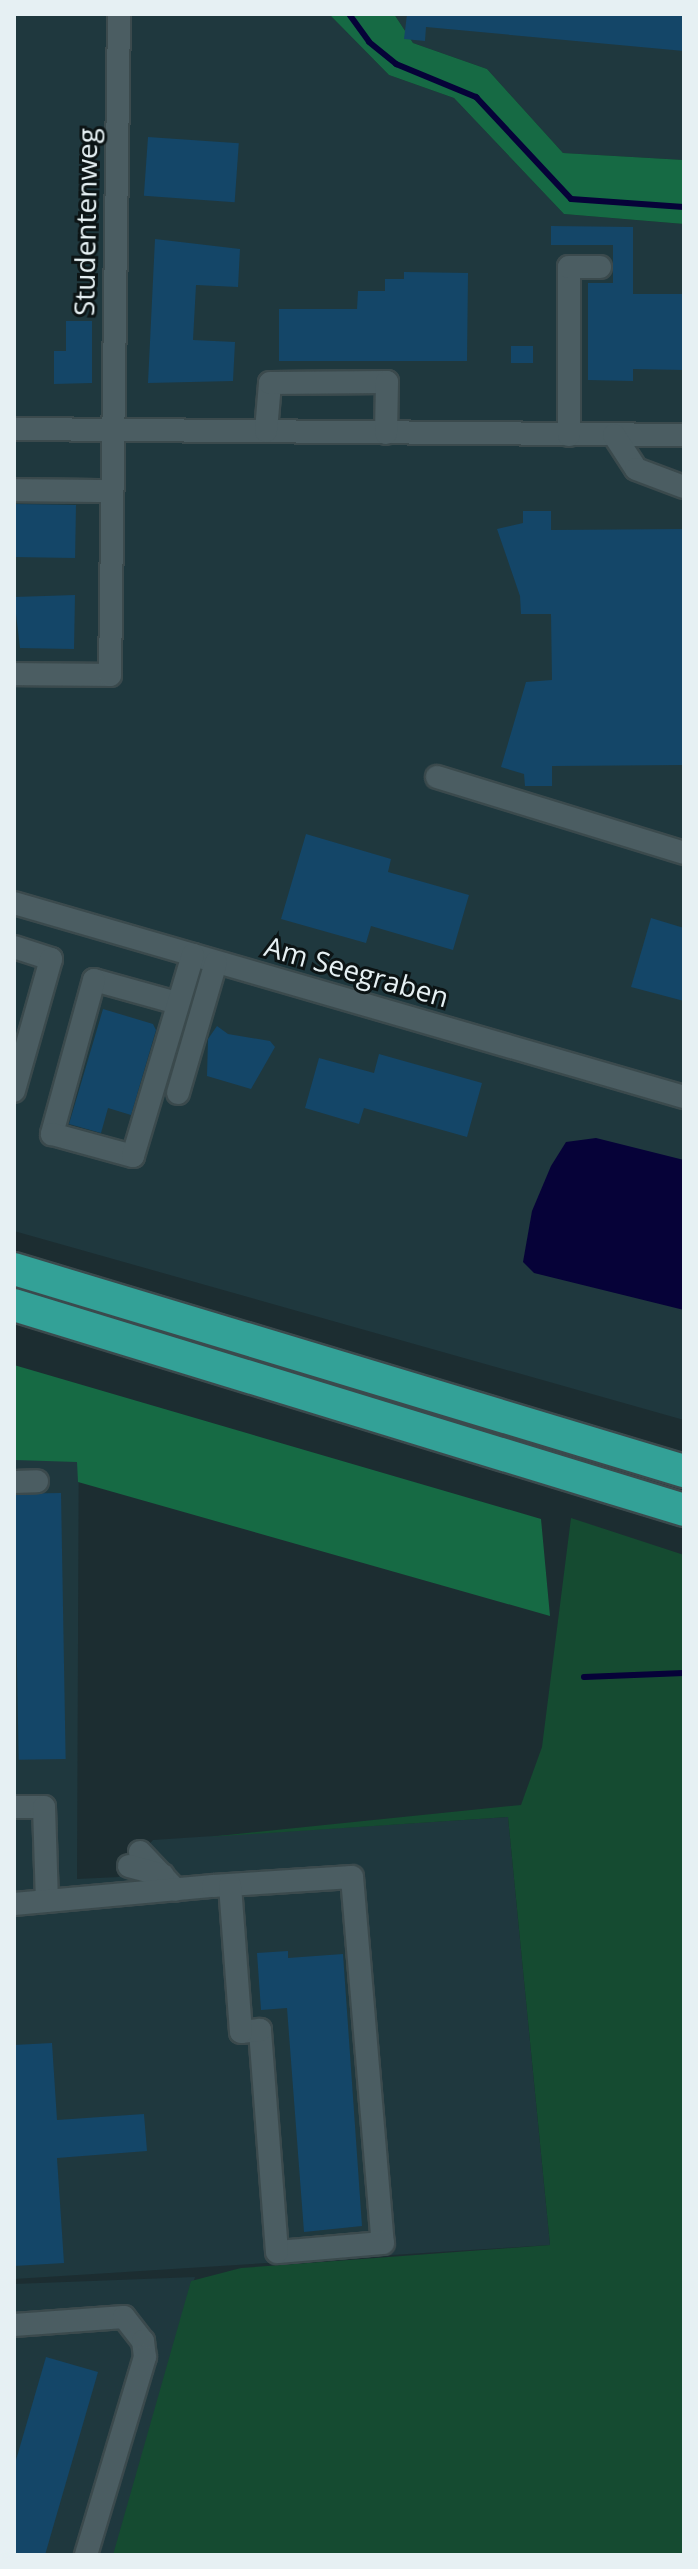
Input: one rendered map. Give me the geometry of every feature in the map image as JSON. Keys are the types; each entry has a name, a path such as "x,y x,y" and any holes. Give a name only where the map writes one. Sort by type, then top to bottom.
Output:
{"highway":[{"path":"14,1269 684,1471"},
{"path":"14,1305 684,1510"}],"street":[{"name":"Studentenweg","path":"112,430 119,14"},
{"path":"569,435 569,267 600,267"},
{"path":"266,431 270,383 387,382 386,433"},
{"path":"14,429 684,435"},
{"path":"14,674 110,675 112,430"},
{"path":"614,435 636,469 684,487"},
{"path":"14,490 111,491"},
{"path":"437,777 684,853"},
{"name":"Am Seegraben","path":"14,903 684,1097"},
{"path":"14,947 51,959 14,1091"},
{"path":"177,1003 94,980 52,1134 133,1156 193,955"},
{"path":"178,1093 216,962"},
{"path":"14,1482 37,1481"},
{"path":"14,1807 44,1807 47,1901"},
{"path":"134,1859 169,1882"},
{"path":"14,1904 169,1882 230,1885 352,1877 383,2243 277,2252 260,2030 241,2032 230,1885"},
{"path":"14,2325 124,2317 143,2341 145,2357 86,2555"}],"shaded area":[{"path":"14,14 329,14 389,75 454,98 564,214 684,224 684,1420 14,1231"},
{"path":"394,14 684,14 684,160 563,153 487,69 413,43"},
{"path":"596,1138 684,1160 684,1310 534,1273 523,1262 532,1211 551,1166 566,1142"},
{"path":"14,1375 79,1396 77,1879 119,1877 153,1840 508,1817 550,2245 14,2279"},
{"path":"195,2277 115,2555 14,2555 14,2284"}],"green space":[{"path":"329,14 394,14 413,43 487,69 563,153 684,160 684,224 564,214 454,98 389,75"},
{"path":"14,1365 541,1519 550,1616 78,1482 77,1462 14,1460"},
{"path":"571,1518 684,1555 684,2555 113,2555 191,2281 241,2268 550,2245 508,1817 208,1837 521,1805 542,1747"}],"building":[{"path":"407,14 684,14 684,51 426,27 425,41 404,39"},
{"path":"148,137 239,143 235,202 144,196"},
{"path":"551,226 633,227 633,294 684,294 684,370 633,369 633,381 588,380 588,283 613,283 613,245 551,245"},
{"path":"155,239 240,249 238,287 196,285 193,340 235,342 233,381 148,383"},
{"path":"404,272 468,273 467,361 279,361 279,309 357,309 358,291 385,291 385,279 404,279"},
{"path":"66,321 92,321 92,383 54,384 54,351 66,351"},
{"path":"511,346 533,346 533,363 511,363"},
{"path":"14,504 76,505 75,558 14,557"},
{"path":"523,511 551,511 551,530 684,529 684,765 552,766 552,786 525,786 524,774 501,767 526,682 552,680 551,614 521,614 520,596 497,529 523,523"},
{"path":"75,595 74,649 20,648 14,597"},
{"path":"306,834 391,859 388,872 469,895 453,950 371,926 366,943 281,919"},
{"path":"651,918 684,928 684,1001 631,987"},
{"path":"103,1009 153,1024 156,1030 131,1115 108,1108 101,1133 69,1124"},
{"path":"217,1026 228,1034 270,1041 275,1047 251,1089 207,1076 208,1039"},
{"path":"379,1054 482,1083 467,1137 364,1108 359,1124 305,1108 319,1058 374,1073"},
{"path":"61,1493 66,1759 19,1760 14,1494"},
{"path":"288,1951 288,1958 343,1954 362,2226 304,2232 287,2008 261,2010 257,1953"},
{"path":"52,2043 57,2120 144,2114 147,2151 57,2158 64,2263 14,2266 14,2045"},
{"path":"46,2357 98,2372 45,2555 14,2555 14,2467"}],"waterway":[{"path":"349,14 369,42 396,64 476,97 571,199 684,207"},
{"path":"584,1677 684,1673"}]}
